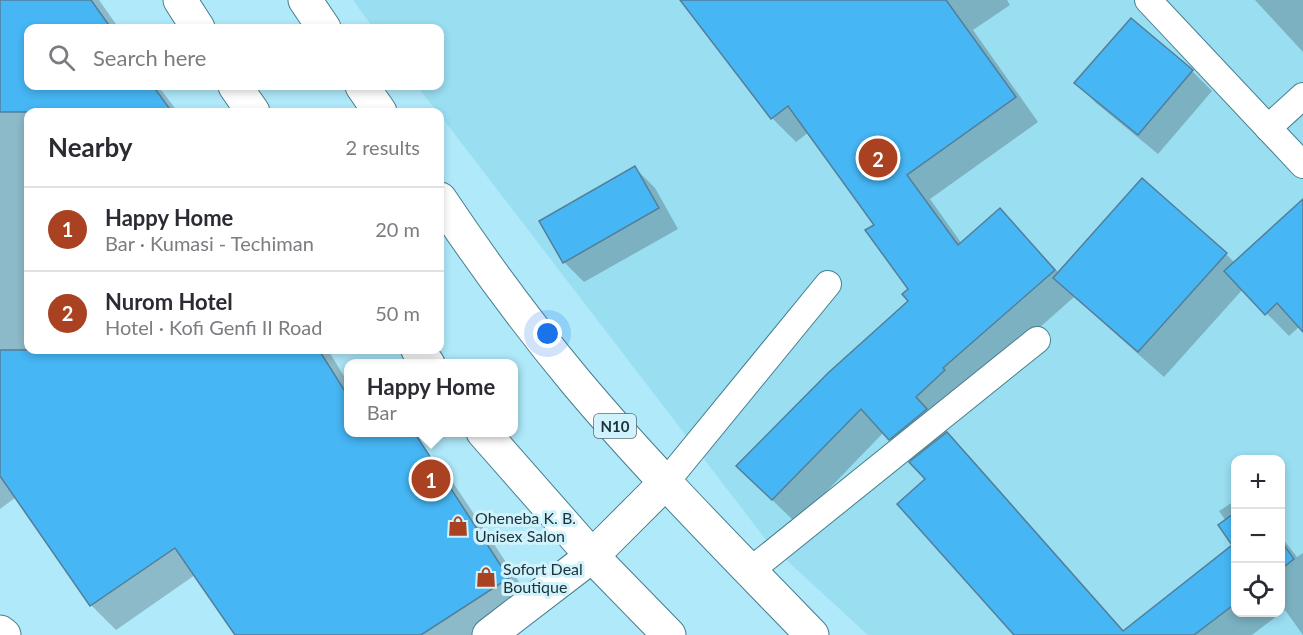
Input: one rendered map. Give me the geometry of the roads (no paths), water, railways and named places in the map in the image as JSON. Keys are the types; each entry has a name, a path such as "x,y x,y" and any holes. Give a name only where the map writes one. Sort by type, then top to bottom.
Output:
{"main road":[{"path":"180,0 195,24"},
{"path":"305,0 321,24"},
{"path":"238,90 250,108"},
{"path":"365,90 377,108"},
{"name":"N10","path":"444,205 482,262 576,382 666,483 812,635"},
{"path":"487,437 592,556 669,635"},
{"path":"489,635 592,556 666,483"},
{"path":"0,632 4,635"}],"lane":[{"path":"1151,1 1303,165"},
{"path":"1268,128 1303,96"},
{"path":"666,483 828,284"},
{"path":"750,572 1037,340"}],"place":[{"name":"Nurom Hotel","path":"878,158"},
{"name":"Happy Home","path":"431,479"},
{"name":"Oheneba K. B. Unisex Salon","path":"458,526"},
{"name":"Sofort Deal Boutique","path":"486,577"}]}
